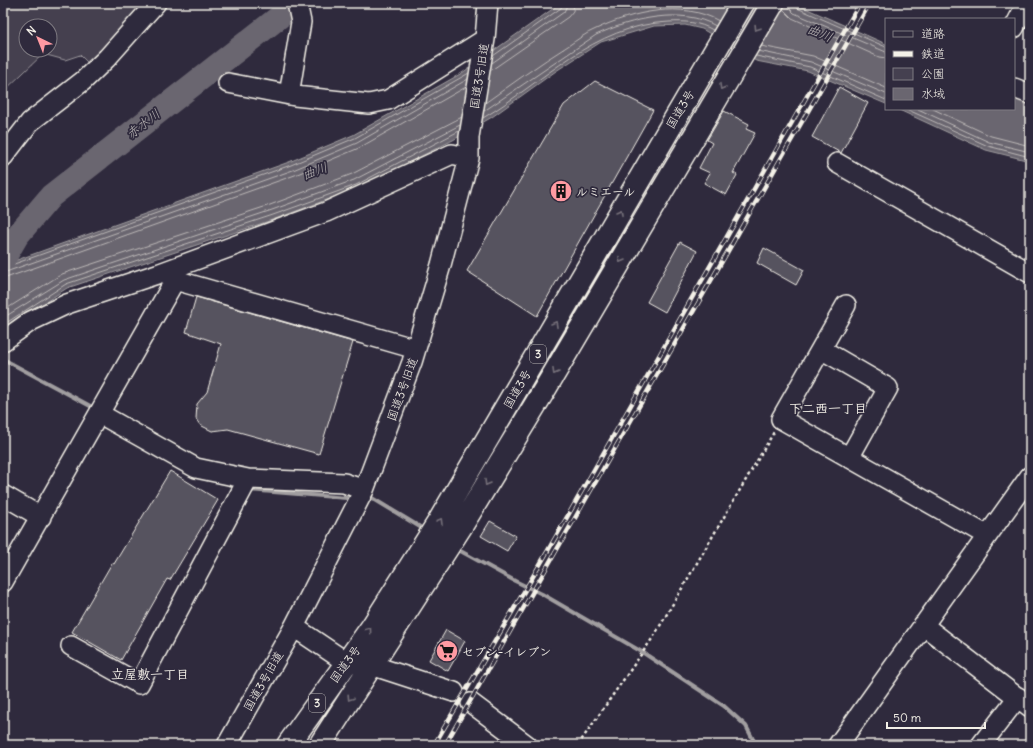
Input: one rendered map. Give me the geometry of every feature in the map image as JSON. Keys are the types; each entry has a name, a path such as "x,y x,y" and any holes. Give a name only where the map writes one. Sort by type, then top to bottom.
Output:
{"highway":[{"name":"国道3号","path":"288,745 372,627 438,523 743,3"},
{"name":"国道3号","path":"320,745 462,524 536,403 773,3"}],"street":[{"path":"3,157 30,122 83,81 107,58 156,3"},
{"path":"289,95 301,22 297,3"},
{"name":"国道3号旧道","path":"227,745 294,627 364,490 416,349 469,158 470,137 488,3"},
{"path":"1015,26 1027,3"},
{"path":"228,83 289,95 369,104 388,100 483,47"},
{"path":"1015,88 1030,94"},
{"path":"3,341 31,321 67,304 160,273 326,212 452,154 469,158"},
{"path":"837,163 1030,273"},
{"path":"3,582 175,280 416,349"},
{"path":"846,305 781,419 986,535"},
{"path":"821,349 888,388 849,458"},
{"path":"100,414 196,468 248,479 344,483 364,490"},
{"path":"838,745 986,535 1030,476"},
{"path":"71,646 139,684 248,479"},
{"path":"3,495 40,517"},
{"path":"923,625 1024,702 981,745"},
{"path":"294,627 346,662 371,665 454,692"},
{"path":"471,703 527,745"}],"path":[{"path":"578,745 646,648 781,419"}],"green space":[{"path":"3,3 143,3 124,29 91,66 80,55 65,60 58,58 58,18 18,18 18,58 39,58 3,92"}],"water":[{"name":"曲川","path":"561,3 794,3 885,44 885,104 808,71 756,61 702,29 685,25 654,26 601,42 556,71 492,117 453,140 358,188 275,219 67,288 3,330 3,265 289,162 353,135 462,73"},
{"path":"1015,97 1030,102 1030,161 986,150 899,110 1015,110"}],"building":[{"name":"ルミエール","path":"595,81 653,110 537,316 467,271 564,105"},
{"path":"839,87 868,103 841,153 812,137"},
{"path":"724,111 749,124 746,129 755,133 733,173 737,175 726,195 704,183 710,173 699,168 712,143 707,140"},
{"path":"680,242 697,251 665,312 647,302"},
{"path":"764,248 804,270 796,285 757,263"},
{"path":"196,297 353,342 319,454 228,429 212,431 200,425 196,419 197,404 207,392 221,344 186,332"},
{"path":"170,471 218,500 170,580 167,579 121,660 72,632 112,563 114,564"},
{"path":"490,521 516,536 507,551 481,536"},
{"name":"セブン-イレブン","path":"446,630 465,641 448,671 429,660"}],"waterway":[{"name":"赤水川","path":"3,260 17,236 51,196 297,3"},
{"path":"3,359 94,408"},
{"path":"248,490 347,498"},
{"path":"372,498 420,527"},
{"path":"455,548 542,594 642,652 724,706 746,726 756,745"}],"railway":[{"path":"434,745 542,561 860,3"},
{"path":"445,745 870,3"}],"place":[{"name":"ルミエール","path":"561,191"},
{"name":"セブン-イレブン","path":"447,651"}],"district":[{"name":"下二西一丁目","path":"828,408"},
{"name":"立屋敷一丁目","path":"150,674"}]}
